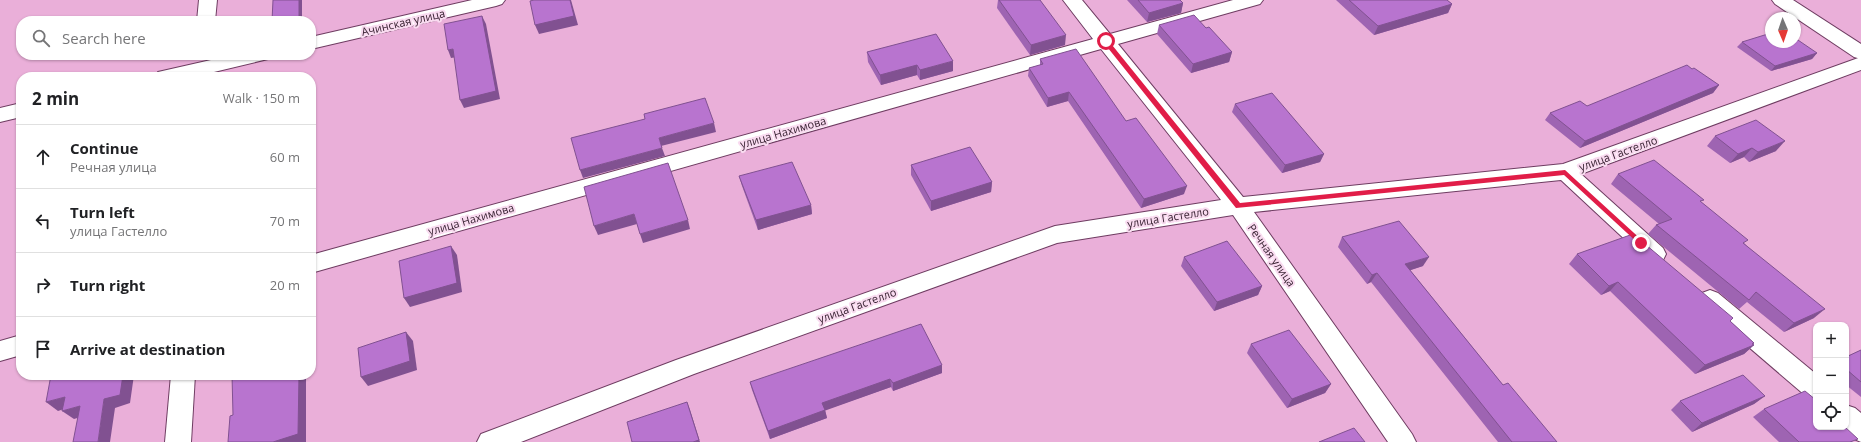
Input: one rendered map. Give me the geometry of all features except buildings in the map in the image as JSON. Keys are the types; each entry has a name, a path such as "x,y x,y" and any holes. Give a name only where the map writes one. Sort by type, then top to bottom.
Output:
{"street":[{"path":"206,16 208,0"},
{"name":"Ачинская улица","path":"316,42 496,0"},
{"name":"Речная улица","path":"1072,0 1238,206 1403,442"},
{"name":"улица Нахимова","path":"316,263 1254,0"},
{"path":"1781,0 1861,53"},
{"path":"184,72 237,60"},
{"name":"улица Гастелло","path":"490,442 685,367 1054,235 1238,206 1565,172 1861,63"},
{"path":"0,115 16,111"},
{"path":"1565,172 1641,243 1672,268"},
{"path":"1696,288 1813,386"},
{"path":"0,351 16,346"},
{"path":"178,442 183,380"},
{"path":"1849,419 1861,430"}],"route":[{"path":"1106,41 1238,206 1565,172 1641,243"}]}
